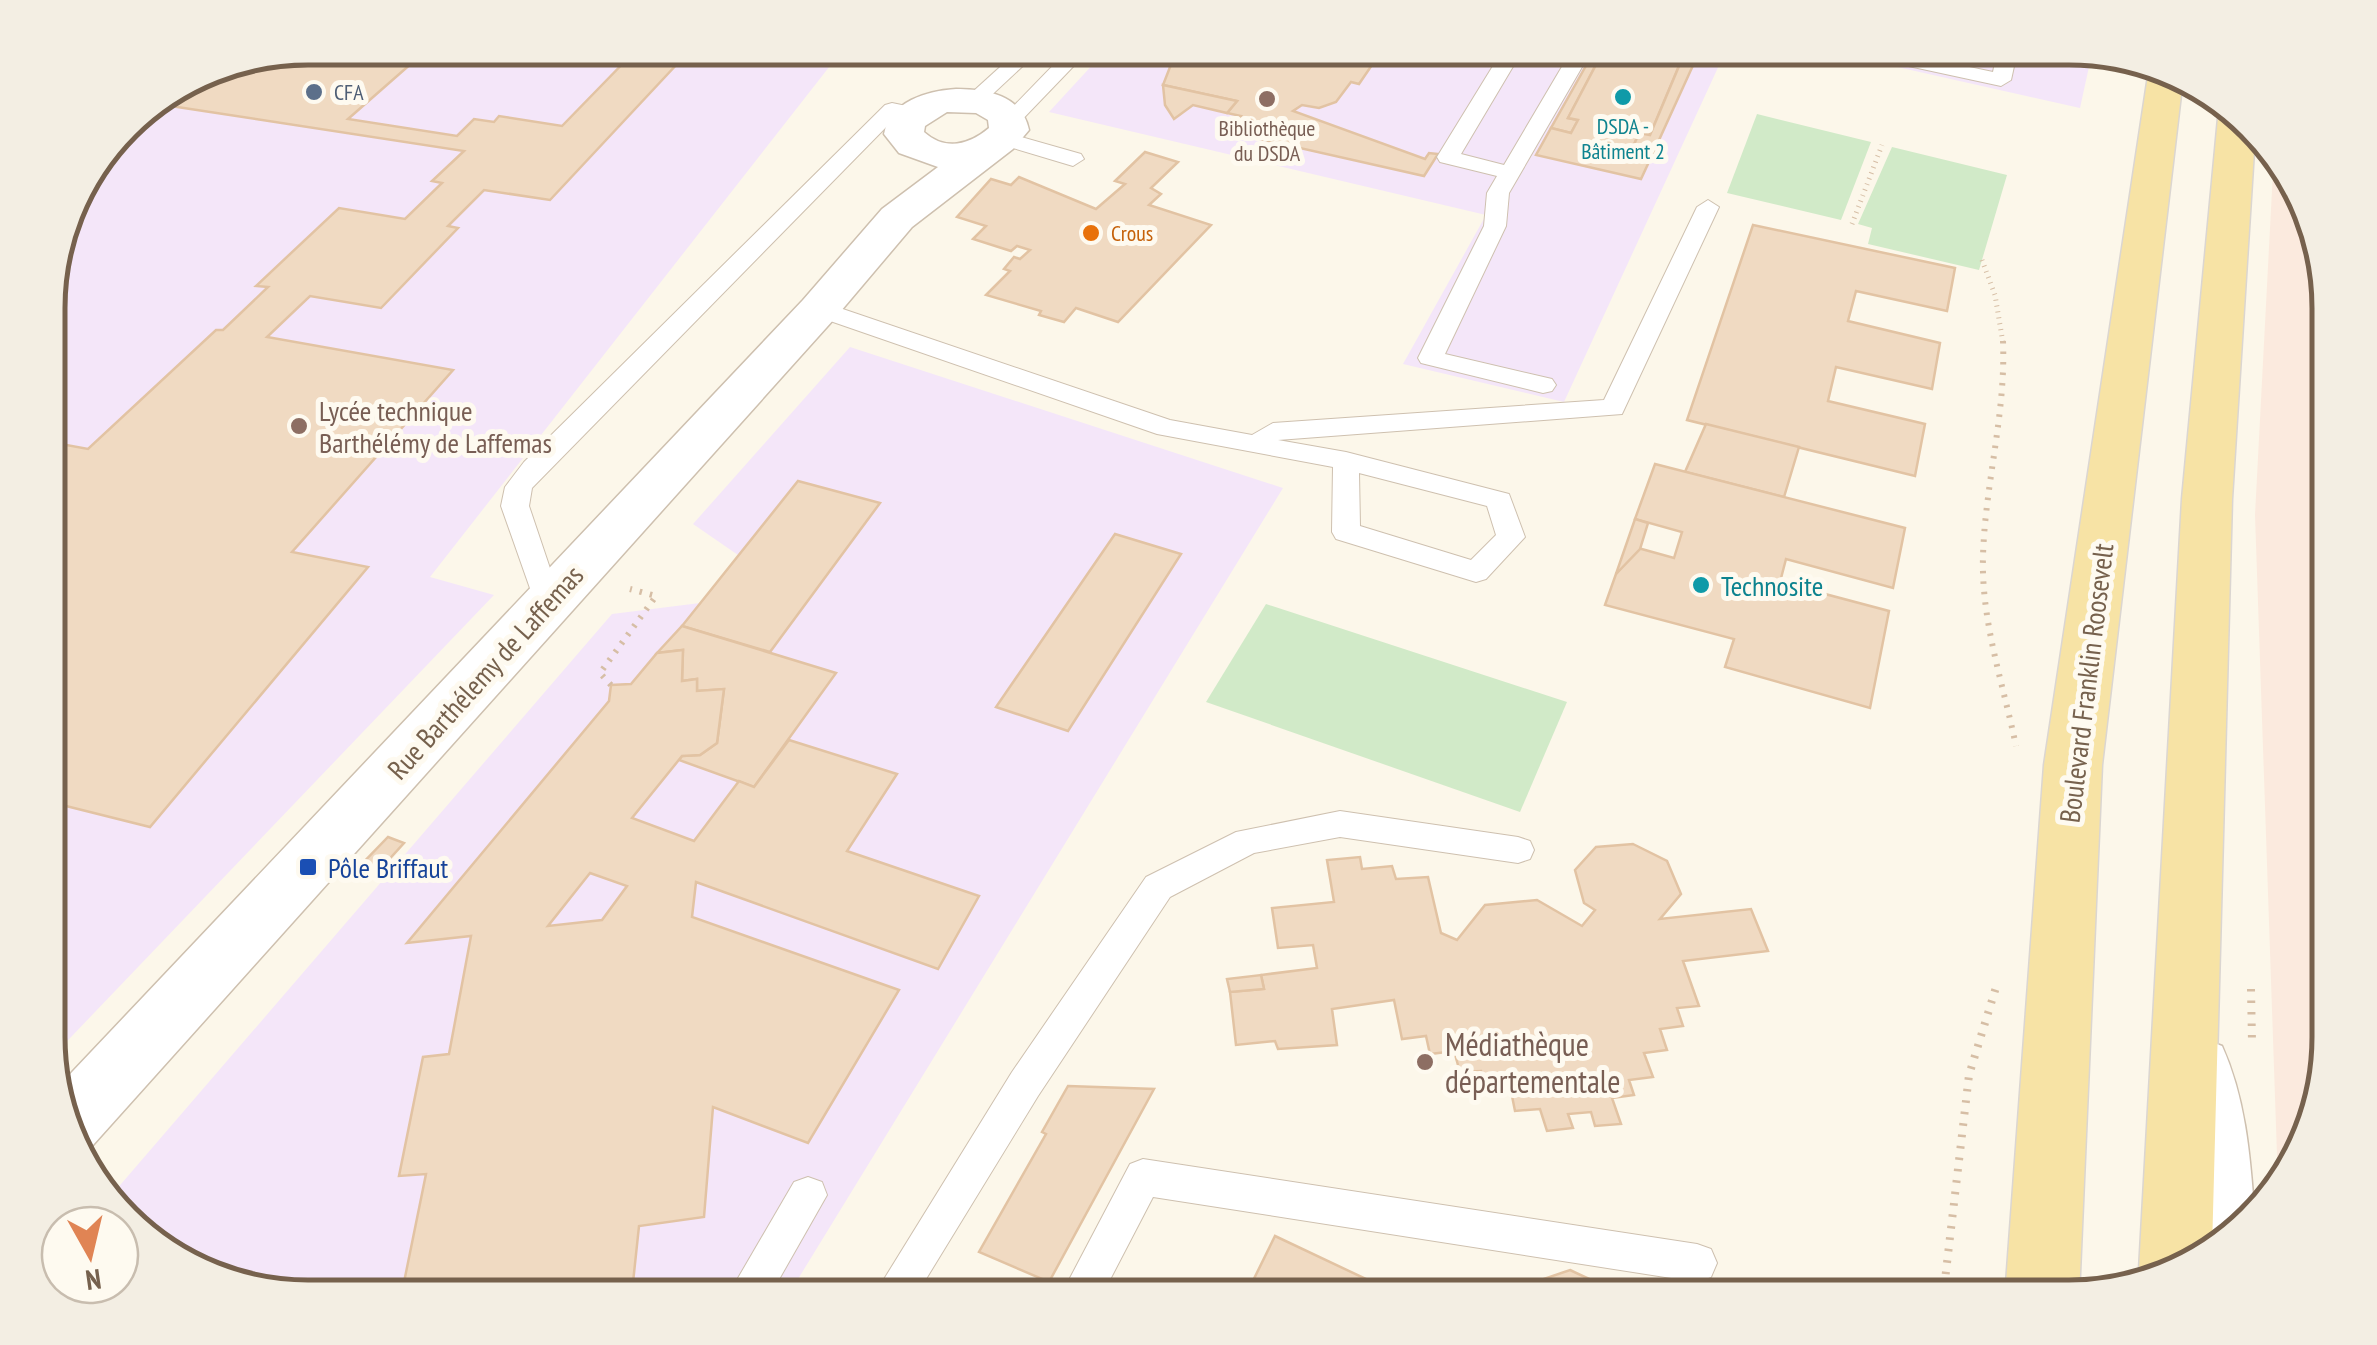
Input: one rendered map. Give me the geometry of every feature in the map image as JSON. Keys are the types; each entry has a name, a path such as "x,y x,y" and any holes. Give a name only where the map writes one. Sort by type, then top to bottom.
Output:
{"main road":[{"name":"Boulevard Franklin Roosevelt","path":"2043,1279 2073,764 2164,84"},
{"path":"2176,1255 2207,499 2236,132"}],"street":[{"path":"974,101 998,108 1001,136 950,156 919,132 934,104 974,101"},
{"name":"Rue Barthélemy de Laffemas","path":"897,218 919,132"},
{"name":"Rue Barthélemy de Laffemas","path":"78,1114 819,309 897,218 1001,136"},
{"path":"2186,1015 2215,1142 2219,1228"}],"lane":[{"path":"974,101 1013,65"},
{"name":"Rue Barthélemy de Laffemas","path":"1001,136 1066,65"},
{"path":"1504,65 1448,157 1510,174"},
{"path":"1543,384 1430,358 1495,226 1498,193 1574,65"},
{"path":"1931,65 2000,80 2004,65"},
{"path":"548,604 515,506 519,487 533,468 892,110 919,132"},
{"path":"1001,136 1073,159"},
{"path":"1252,444 1273,431 1614,408 1708,207"},
{"path":"819,309 1166,428 1346,461 1499,500 1512,537 1476,572 1346,532 1346,461"},
{"path":"904,1280 1025,1084 1158,886 1248,841 1340,824 1518,850"},
{"path":"1089,1280 1143,1177 1697,1262"},
{"path":"758,1280 808,1195"}],"path":[{"path":"1852,224 1882,145"},
{"path":"1982,260 1997,290 2004,328 2003,387 1983,552 1985,608 2019,762"},
{"path":"611,685 600,673 656,596 620,586"},
{"path":"1945,1279 1969,1075 2002,966"}],"shaded area":[{"name":"Lycée technique Barthélémy de Laffemas","path":"831,65 430,577 494,595 65,1043 65,308 73,245 83,215 115,160 148,125 186,98 215,83 276,67"},
{"path":"1092,65 1719,65 1564,402 1403,364 1486,215 1049,112"},
{"path":"1889,65 2089,66 2080,108"},
{"path":"2273,177 2294,215 2304,245 2311,292 2311,1053 2304,1100 2277,1161 2255,515"},
{"path":"850,347 1283,488 798,1280 276,1278 215,1262 160,1230 140,1212 140,1205 132,1205 118,1188 612,614 700,603 738,555 693,524"}],"green space":[{"path":"1757,114 1871,142 1841,220 1727,193"},
{"path":"1892,147 2007,175 1979,270 1868,244 1872,228 1858,224"},
{"path":"1266,604 1567,702 1520,812 1206,702"}],"building":[{"path":"410,65 348,119 457,136 474,119 494,122 499,116 562,126 621,65 676,65 550,200 484,190 448,226 458,228 381,308 310,296 267,337 453,370 292,552 368,567 150,827 65,806 65,445 88,449 268,287 256,286 339,208 405,219 442,183 432,181 464,151 173,106 215,83 276,67"},
{"path":"1171,65 1372,65 1359,84 1351,82 1336,102 1319,108 1302,105 1293,111 1425,159 1429,153 1438,154 1424,176 1229,132 1241,116 1227,113 1237,101 1163,85"},
{"path":"1586,65 1596,65 1568,118 1578,120 1571,133 1551,128"},
{"name":"DSDA - Bâtiment 2","path":"1596,65 1679,65 1650,135 1639,133 1633,147 1654,151 1641,179 1536,155 1551,128 1571,133 1578,120 1568,118"},
{"path":"1679,65 1693,65 1654,151 1633,147 1639,133 1650,135"},
{"path":"1163,85 1237,101 1227,113 1193,105 1174,119 1165,105"},
{"name":"Crous","path":"1145,152 1178,162 1151,188 1161,194 1149,205 1211,225 1118,322 1076,308 1064,322 986,295 1010,271 1004,269 1014,257 1020,259 1030,250 1017,246 1011,251 973,239 986,226 957,217 991,179 1011,185 1019,177 1096,209 1125,184 1115,181"},
{"path":"1753,225 1955,268 1947,311 1856,291 1848,321 1940,343 1932,389 1836,367 1828,401 1925,424 1915,476 1687,420"},
{"name":"Technosite","path":"1706,424 1799,447 1784,497 1685,472"},
{"name":"Technosite","path":"1655,464 1905,528 1893,588 1786,559 1780,582 1889,611 1870,708 1725,667 1734,639 1605,605 1616,574 1638,548 1674,558 1682,532 1635,519"},
{"path":"798,481 880,503 770,652 682,626"},
{"path":"1635,519 1648,523 1640,549 1616,574"},
{"path":"1115,534 1181,554 1068,731 996,707"},
{"path":"682,626 836,673 754,787 679,760 682,756 700,755 717,743 724,689 697,691 697,679 682,681 683,650 657,653"},
{"path":"683,650 682,681 697,679 697,691 724,689 717,743 700,755 682,756 632,818 694,841 739,781 754,787 789,740 897,774 847,851 979,896 938,969 696,882 692,917 899,990 808,1143 713,1107 704,1217 639,1226 633,1280 404,1280 426,1174 399,1176 423,1057 449,1054 471,936 407,943 609,701 611,685 631,684 657,653","holes":["590,873 627,886 602,920 548,926"]},
{"path":"388,837 404,843 373,877 356,870"},
{"path":"1633,844 1667,861 1681,894 1660,919 1751,909 1768,951 1683,961 1699,1006 1677,1008 1683,1026 1660,1029 1667,1050 1644,1053 1653,1077 1629,1080 1634,1095 1612,1098 1621,1124 1595,1126 1591,1112 1568,1114 1573,1128 1547,1131 1540,1109 1515,1111 1511,1091 1486,1093 1481,1071 1460,1072 1454,1051 1430,1054 1426,1036 1402,1039 1394,1000 1332,1009 1337,1045 1278,1049 1275,1041 1236,1045 1230,992 1264,989 1261,975 1317,968 1313,945 1278,948 1272,908 1334,902 1327,860 1360,857 1362,869 1392,866 1396,879 1428,877 1441,933 1457,940 1485,905 1537,900 1582,926 1595,910 1584,903 1575,870 1596,847"},
{"path":"1261,975 1264,989 1230,992 1227,979"},
{"path":"1068,1086 1154,1089 1050,1280 979,1252 1046,1134 1042,1132"},
{"path":"1275,1236 1367,1279 1254,1279"},
{"path":"1570,1270 1590,1279 1543,1279"}],"place":[{"name":"CFA","path":"314,92"},
{"name":"DSDA - Bâtiment 2","path":"1623,97"},
{"name":"Bibliothèque du DSDA","path":"1267,99"},
{"name":"Crous","path":"1091,233"},
{"name":"Lycée technique Barthélémy de Laffemas","path":"299,426"},
{"name":"Technosite","path":"1701,585"},
{"name":"Pôle Briffaut","path":"308,867"},
{"name":"Médiathèque départementale","path":"1425,1062"}]}
